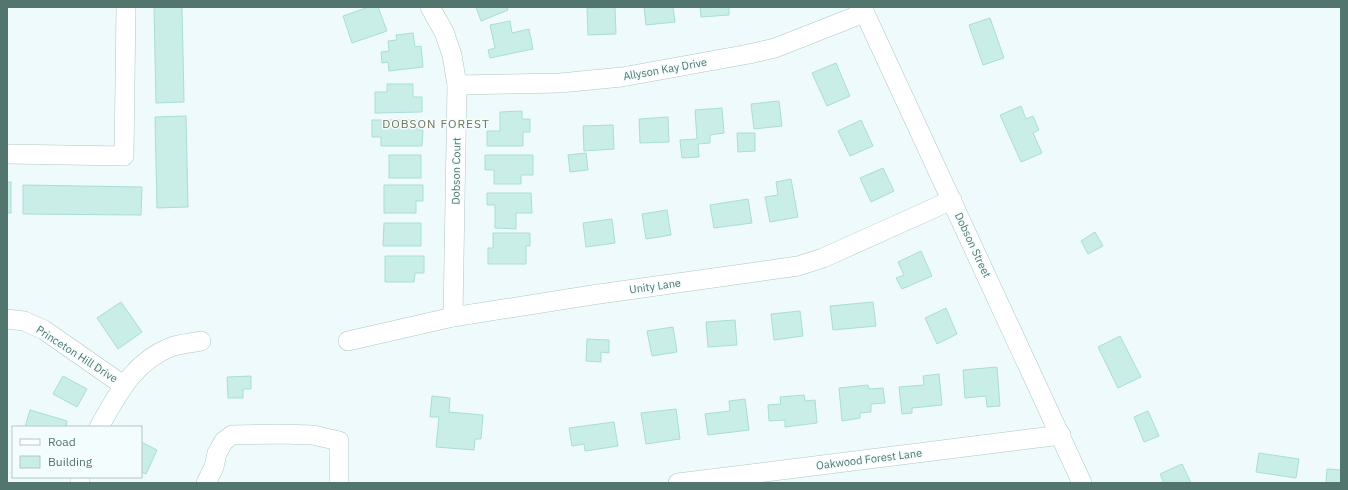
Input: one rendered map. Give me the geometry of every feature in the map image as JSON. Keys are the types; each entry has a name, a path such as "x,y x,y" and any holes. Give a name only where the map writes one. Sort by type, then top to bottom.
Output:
{"street":[{"path":"7,154 124,156 126,7"},
{"name":"Dobson Court","path":"430,7 444,32 452,55 457,85 452,317"},
{"name":"Allyson Kay Drive","path":"457,85 560,83 622,77 749,54 775,48 854,17 863,9"},
{"name":"Dobson Street","path":"863,9 1082,483"},
{"name":"Unity Lane","path":"348,341 452,317 592,295 798,266 823,258 952,200"},
{"name":"Princeton Hill Drive","path":"7,320 24,321 44,330 123,385"},
{"path":"100,426 123,385 150,357 172,347 201,341"},
{"path":"206,483 214,467 217,453 224,441 232,435 280,434 313,435 339,441 339,483"},
{"name":"Oakwood Forest Lane","path":"678,483 1061,436"}],"building":[{"path":"154,7 182,7 184,102 156,103"},
{"path":"369,7 378,7 387,31 352,43 343,16"},
{"path":"476,7 507,7 508,10 481,21"},
{"path":"615,7 616,34 588,35 587,8"},
{"path":"644,7 673,7 675,22 646,25"},
{"path":"700,7 729,7 729,15 701,17"},
{"path":"990,18 1004,58 983,65 969,25"},
{"path":"510,21 512,33 529,29 533,49 490,58 488,50 495,48 490,25"},
{"path":"413,33 415,47 421,46 423,67 389,71 388,62 382,63 381,52 389,51 388,41 397,40 396,35"},
{"path":"836,63 850,96 827,106 812,73"},
{"path":"387,84 413,84 413,97 422,97 422,112 375,113 375,92 387,92"},
{"path":"779,101 782,126 754,129 751,104"},
{"path":"1021,106 1026,119 1033,116 1039,130 1033,133 1042,153 1021,162 1000,115"},
{"path":"722,108 724,133 710,135 710,143 698,144 699,157 682,158 680,140 697,139 695,110"},
{"path":"522,111 522,119 530,119 530,132 523,132 523,146 487,146 487,131 500,131 500,112"},
{"path":"186,116 188,207 157,208 155,117"},
{"path":"668,117 669,142 640,143 639,119"},
{"path":"372,120 417,120 417,130 423,130 422,146 381,146 381,137 372,137"},
{"path":"861,120 873,146 850,156 838,131"},
{"path":"613,125 614,149 584,151 583,126"},
{"path":"737,133 755,133 755,151 738,152"},
{"path":"586,153 588,170 570,172 568,155"},
{"path":"389,155 421,155 421,178 389,178"},
{"path":"485,155 533,155 533,175 521,175 521,184 494,184 494,170 485,170"},
{"path":"883,168 894,191 871,202 860,178"},
{"path":"791,179 798,217 770,222 765,197 778,195 776,182"},
{"path":"7,182 11,182 11,213 7,213"},
{"path":"23,185 142,187 141,215 23,214"},
{"path":"384,185 423,185 423,201 416,201 416,213 384,213"},
{"path":"487,193 531,193 532,213 516,213 516,229 495,228 495,205 487,205"},
{"path":"748,199 752,223 714,228 710,205"},
{"path":"667,210 671,235 646,239 642,214"},
{"path":"612,219 615,243 586,247 583,223"},
{"path":"384,223 421,223 421,246 383,246"},
{"path":"1095,232 1103,246 1088,254 1081,241"},
{"path":"493,233 530,233 530,246 526,246 526,264 488,264 488,248 493,248"},
{"path":"921,251 932,276 902,289 896,278 904,275 898,262"},
{"path":"385,256 424,256 424,273 415,273 414,282 385,282"},
{"path":"121,302 142,332 118,349 97,318"},
{"path":"873,302 876,326 833,330 830,306"},
{"path":"946,308 957,334 937,344 925,318"},
{"path":"800,311 803,336 774,340 771,314"},
{"path":"735,320 737,345 708,347 706,322"},
{"path":"673,327 677,352 652,356 647,331"},
{"path":"1120,336 1141,377 1118,388 1098,347"},
{"path":"587,339 609,340 609,353 601,352 601,362 586,361"},
{"path":"997,367 1000,406 987,407 986,396 965,398 963,370"},
{"path":"939,374 942,405 912,408 912,413 902,414 899,387 924,385 923,376"},
{"path":"63,376 87,389 77,407 53,394"},
{"path":"251,376 251,389 243,389 243,398 228,398 227,377"},
{"path":"868,385 869,389 883,388 885,403 871,404 871,412 860,413 860,418 842,421 839,388"},
{"path":"804,395 805,401 815,400 817,423 785,427 785,420 769,421 768,405 781,404 780,397"},
{"path":"432,396 450,398 449,412 483,415 481,439 475,439 474,450 436,447 439,417 430,417"},
{"path":"745,399 749,430 708,435 705,414 730,411 729,401"},
{"path":"676,409 680,439 646,444 641,413"},
{"path":"30,410 67,421 66,426 25,426"},
{"path":"1148,411 1159,436 1144,442 1134,417"},
{"path":"614,422 618,446 585,451 584,444 572,446 569,428"},
{"path":"142,442 157,450 146,474 142,472"},
{"path":"1259,453 1299,459 1296,478 1256,472"},
{"path":"1182,464 1191,483 1164,483 1160,474"},
{"path":"1327,469 1341,470 1341,483 1326,483"}],"district":[{"name":"DOBSON FOREST","path":"436,123"}]}
